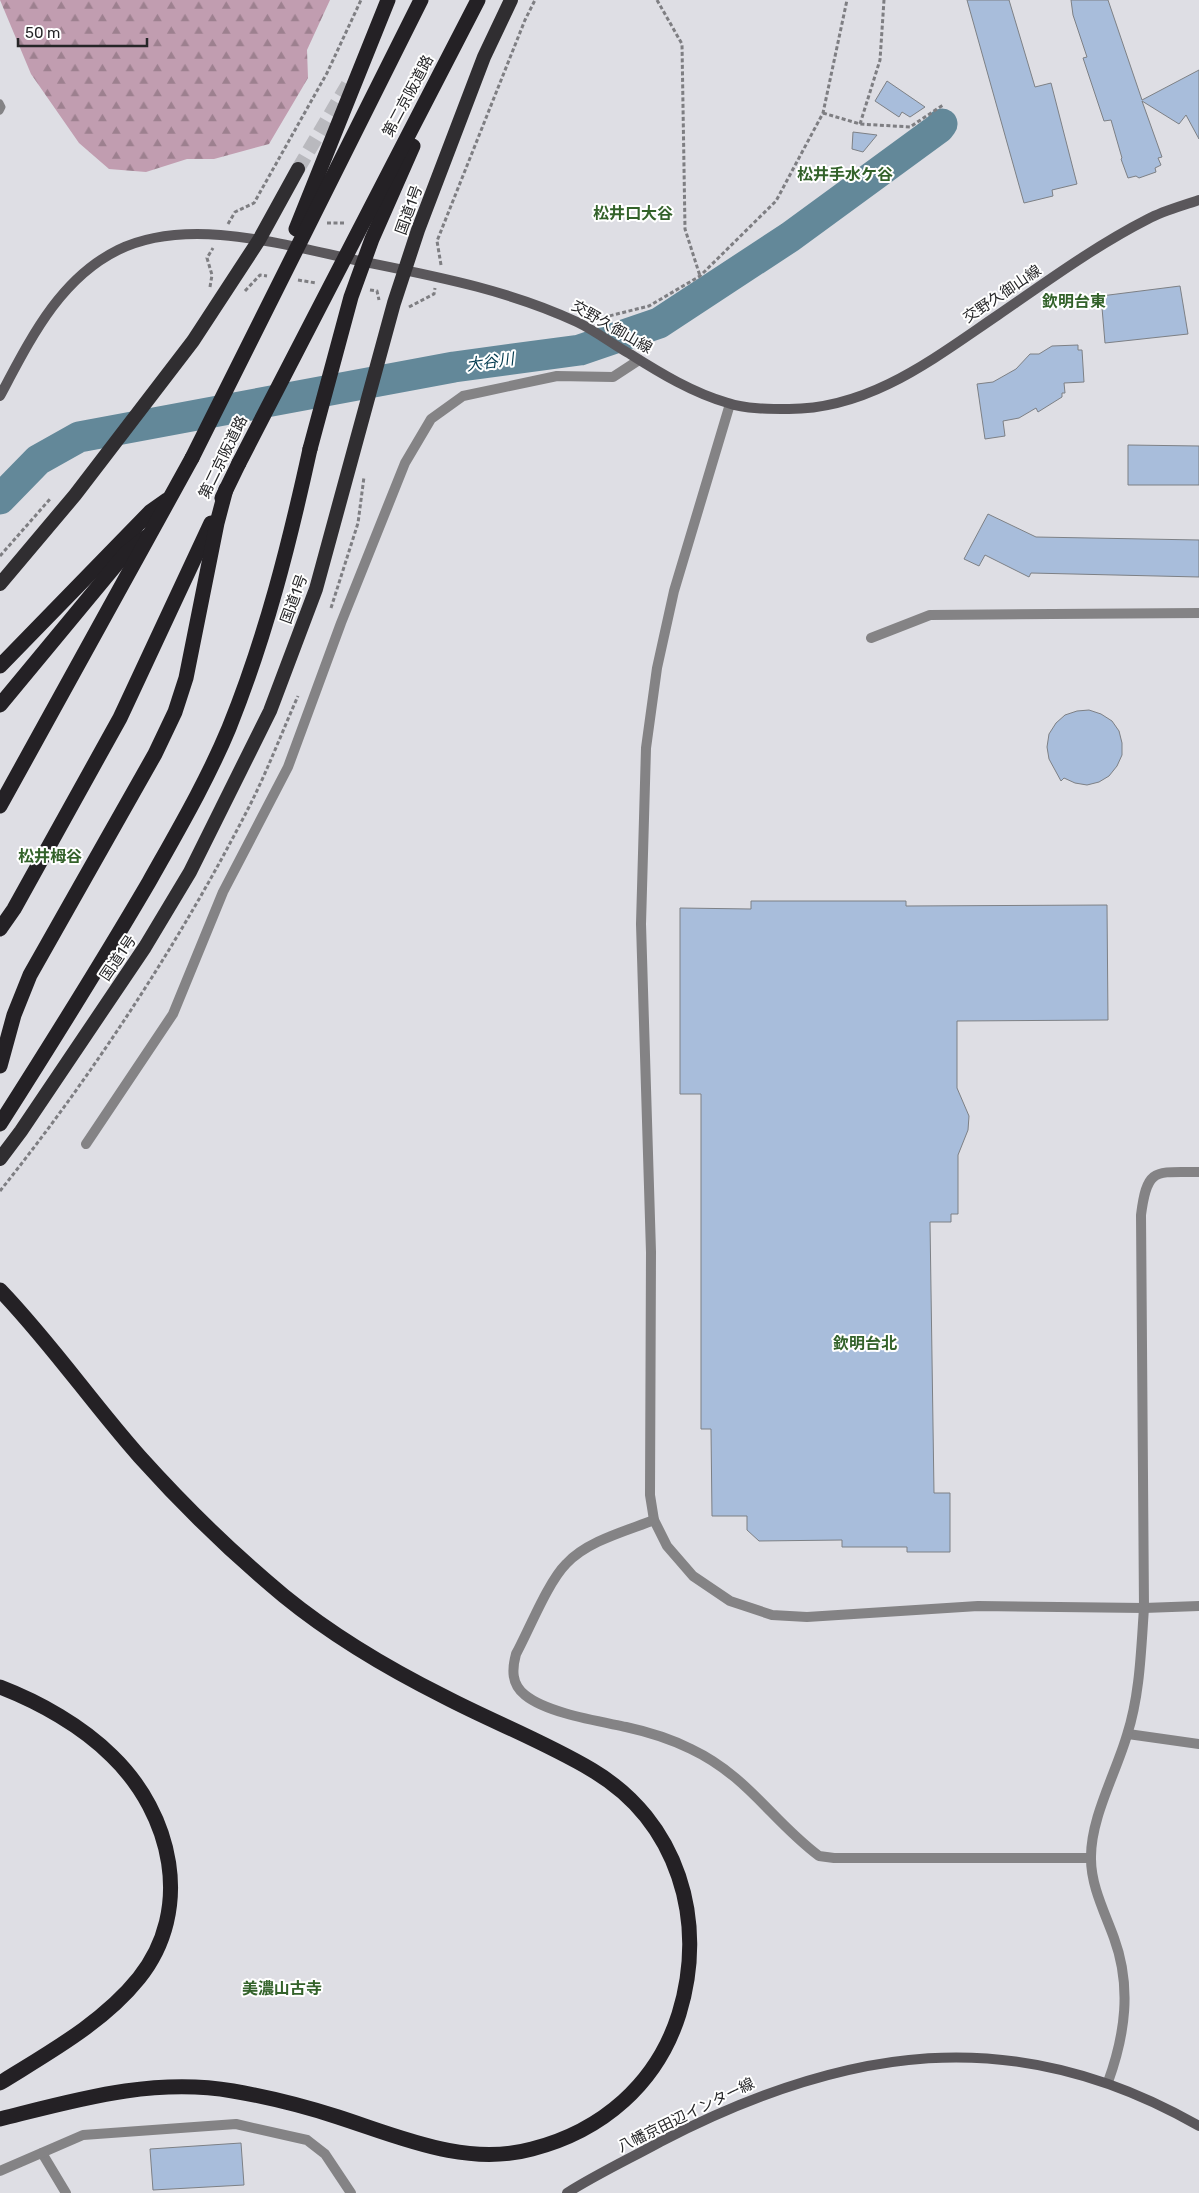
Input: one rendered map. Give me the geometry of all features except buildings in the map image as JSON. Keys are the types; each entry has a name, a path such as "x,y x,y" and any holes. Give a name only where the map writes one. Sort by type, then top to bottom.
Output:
{"highway":[{"path":"257,326 388,7 396,0"},
{"name":"第二京阪道路","path":"0,806 192,458 421,0"},
{"path":"0,1124 70,1016 146,888 185,819 228,729 268,621 286,559 310,449 351,297 394,186 480,0"},
{"name":"第二京阪道路","path":"0,929 14,909 120,718 239,463 480,0"},
{"name":"国道1号","path":"0,1159 21,1131 145,946 190,872 270,711 316,589 380,356 418,230 484,57 511,0"},
{"path":"0,584 87,479 193,341 259,240 298,169"},
{"path":"0,1066 14,1015 30,975 155,754 175,712 186,678 217,523 226,489"},
{"path":"0,666 150,512 170,498"},
{"path":"0,705 125,554 151,533"},
{"path":"0,1290 23,1315 138,1455 186,1508 235,1554 287,1598 338,1636 392,1669 596,1772 632,1801 660,1835 680,1874 690,1917 691,1956 686,1993 673,2032 652,2070 627,2100 594,2124 562,2140 526,2151 483,2153 442,2150 398,2139 340,2118 280,2100 227,2090 178,2088 125,2090 0,2119"},
{"path":"0,1686 38,1705 75,1727 112,1756 130,1776 157,1818 165,1841 172,1885 170,1908 164,1930 140,1977 122,1997 98,2017 0,2083"}],"main road":[{"name":"交野久御山線","path":"0,396 21,356 53,306 72,282 92,266 119,249 145,239 180,234 221,235 259,240 438,276 537,304 582,324 639,360 689,388 730,404 789,409 830,405 873,393 907,376 1083,257 1150,218 1199,200"},
{"name":"八幡京田辺インター線","path":"567,2193 592,2178 722,2111 761,2095 845,2070 893,2061 931,2058 1015,2061 1062,2070 1108,2082 1143,2096 1199,2126"}],"street":[{"path":"86,1144 173,1014 223,892 288,767 341,623 401,472 431,419 463,396 557,376 613,377 639,360"},
{"path":"730,404 674,591 657,668 646,748 641,924 651,1252 650,1495 654,1520 668,1546 698,1580 730,1601 772,1615 807,1616 978,1606 1144,1608 1199,1606"},
{"path":"871,638 930,615 1199,613"},
{"path":"1108,2082 1118,2053 1122,2032 1125,1984 1119,1952 1101,1907 1090,1858 1099,1814 1128,1734 1138,1685 1144,1608 1141,1215 1144,1188 1152,1177 1164,1172 1199,1172"},
{"path":"654,1520 587,1548 566,1563 556,1578 516,1654 512,1666 514,1679 526,1696 574,1715 651,1733 720,1765 748,1787 819,1856 834,1858 1090,1858"},
{"path":"1128,1734 1199,1744"},
{"path":"0,2171 83,2135 236,2124 307,2140 325,2154 351,2193"},
{"path":"42,2153 66,2193"}],"lane":[{"path":"0,103 2,107 0,111"}],"path":[{"path":"210,289 212,275 207,258 235,212 254,203 327,73 361,0"},
{"path":"442,263 437,241 525,20 535,0"},
{"path":"657,0 682,44 686,229 700,276"},
{"path":"582,324 608,314 649,306 700,276 776,201 823,113 848,0"},
{"path":"860,124 880,60 884,0"},
{"path":"823,113 860,124 910,127 943,105"},
{"path":"318,223 348,223"},
{"path":"0,556 52,495"}],"green space":[{"path":"0,0 330,0 307,50 308,78 269,144 214,159 187,159 146,172 109,169 79,143 31,74"}],"waterway":[{"name":"大谷川","path":"0,499 38,460 79,437 454,367 580,350 659,323 790,237 942,124"}],"tunnel":[{"path":"298,169 351,79"}],"district":[{"name":"松井手水ケ谷","path":"845,174"},
{"name":"松井口大谷","path":"633,213"},
{"name":"欽明台東","path":"1074,301"},
{"name":"松井栂谷","path":"50,856"},
{"name":"欽明台北","path":"865,1343"},
{"name":"美濃山古寺","path":"282,1988"}]}
